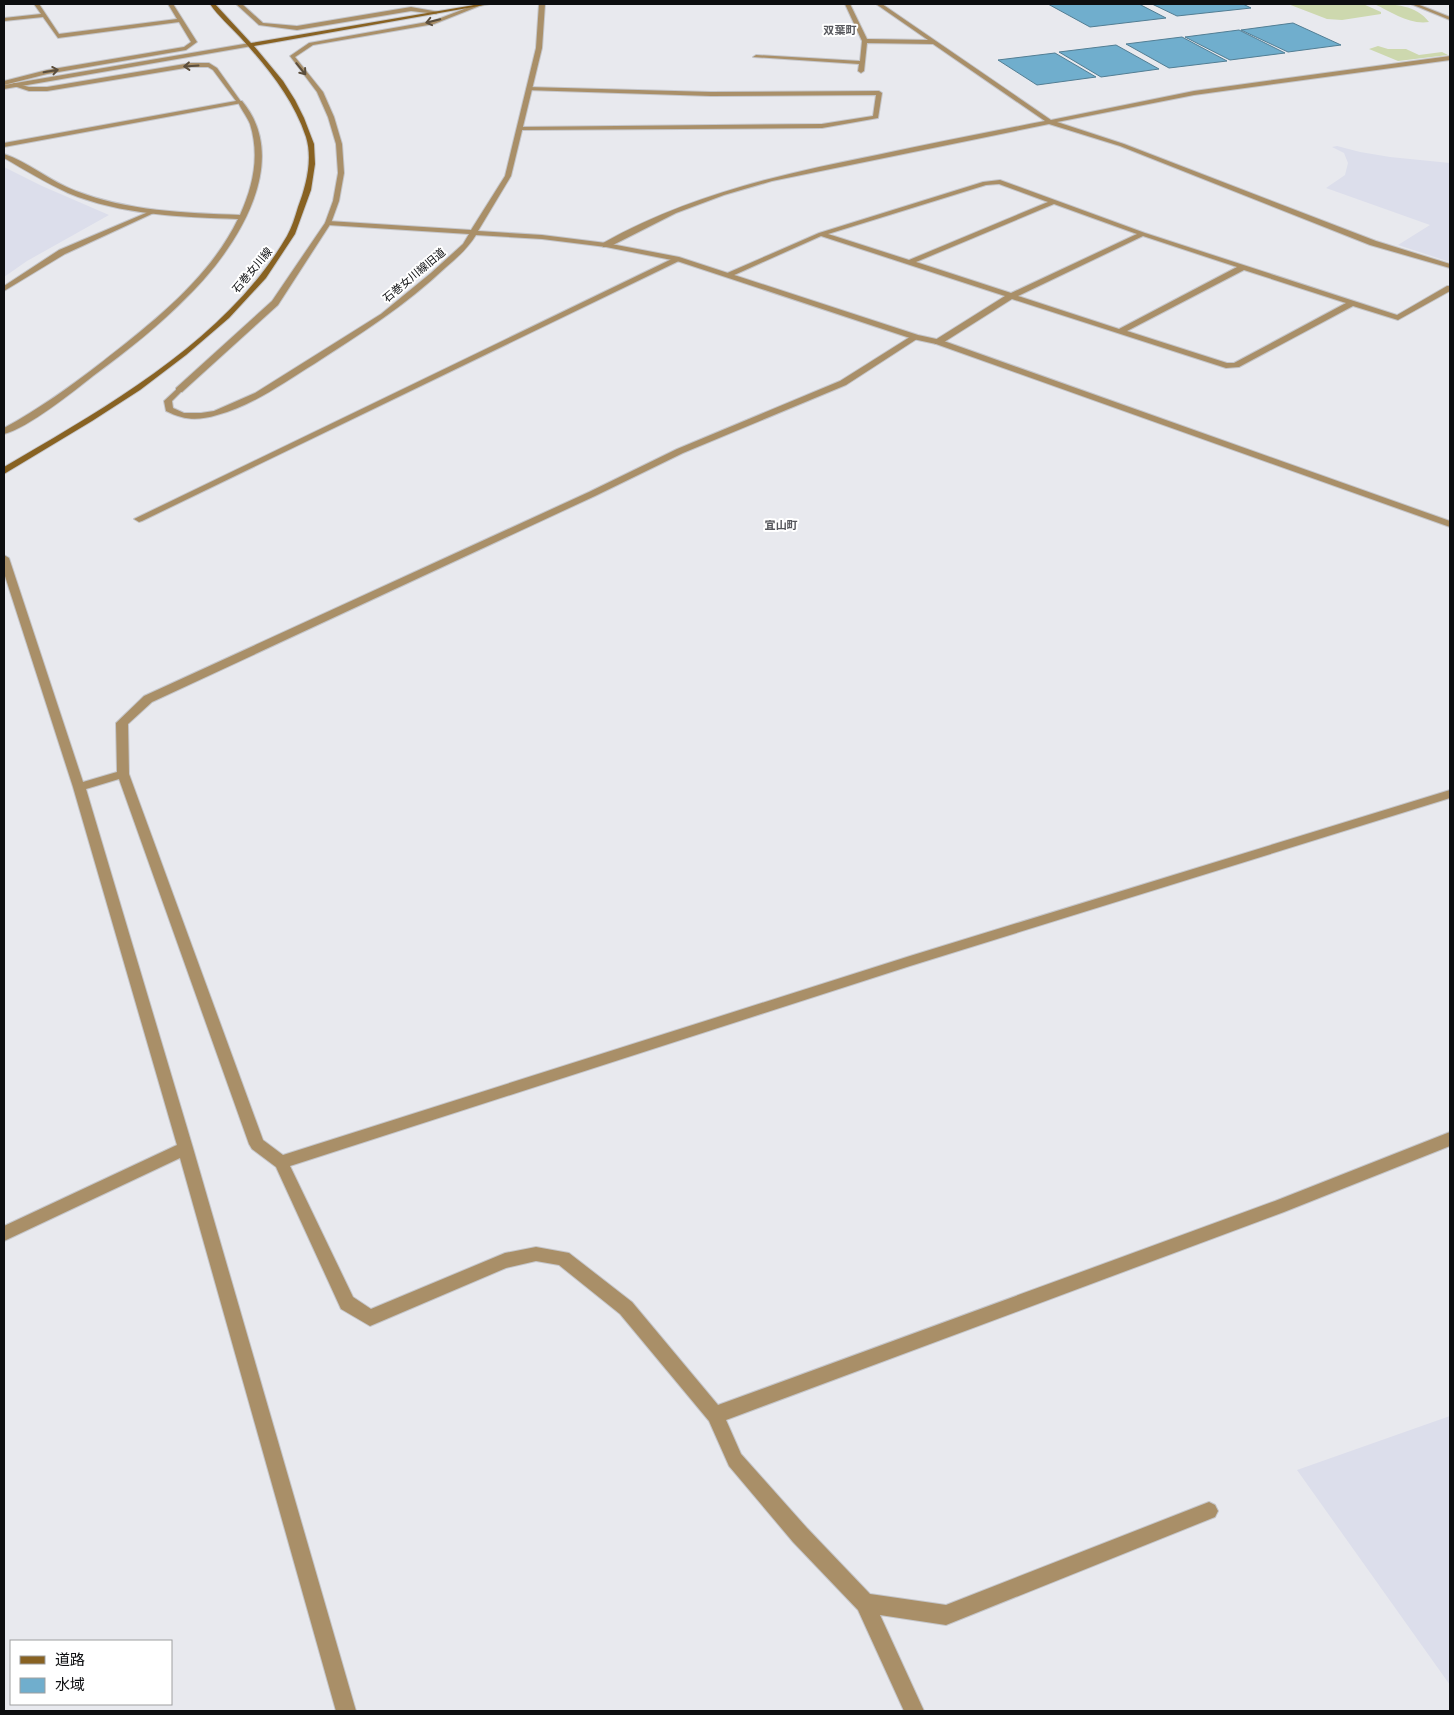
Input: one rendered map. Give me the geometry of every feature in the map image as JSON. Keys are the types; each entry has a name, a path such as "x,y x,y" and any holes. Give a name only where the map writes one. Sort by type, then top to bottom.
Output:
{"main road":[{"name":"石巻女川線","path":"4,471 134,392 186,352 238,304 273,265 293,235 304,207 312,168 310,139 290,94 250,45 212,4"},
{"path":"250,45 487,4"}],"street":[{"path":"38,4 58,36 180,20"},
{"path":"4,83 47,72 186,48 194,42 171,4"},
{"path":"239,4 261,24 298,28 360,18 375,12 411,9 436,12"},
{"name":"石巻女川線旧道","path":"328,223 275,303 168,401 169,410 182,416 216,413 258,395 384,316 466,245 508,176 539,48 542,4"},
{"path":"847,4 865,42 861,71"},
{"path":"879,4 1050,122 1130,148 1373,243 1450,266"},
{"path":"1413,4 1450,19"},
{"path":"479,5 434,22 311,44 292,57 320,92 327,106 339,144 341,173 336,201 328,223 475,232 606,245 679,259 916,337 938,342 1450,523"},
{"path":"4,20 44,15"},
{"path":"360,18 368,24"},
{"path":"865,42 935,42"},
{"path":"4,87 250,45"},
{"path":"756,57 862,63"},
{"path":"606,245 634,228 760,181 880,154 1194,93 1450,58"},
{"path":"4,431 46,406 145,332 179,302 208,270 234,234 243,217 260,168 260,150 254,126 246,109 215,68 209,65 191,65 47,89 29,89 14,86"},
{"path":"520,128 822,126 876,117 880,94 712,94 528,89"},
{"path":"4,145 240,102"},
{"path":"4,156 72,192 99,201 155,211 243,217"},
{"path":"729,274 821,234 985,183 1000,182 1143,234 1398,318 1450,288"},
{"path":"908,263 1055,201"},
{"path":"4,290 62,252 155,211"},
{"path":"821,234 1226,366 1236,365 1352,303"},
{"path":"938,342 1011,296 1143,234"},
{"path":"139,519 679,259"},
{"path":"1120,331 1244,267"},
{"path":"914,1711 865,1602 800,1535 735,1460 715,1415 626,1308 563,1258 536,1254 505,1261 370,1318 347,1303 281,1162 257,1144 124,774 122,723 148,699 583,498 680,451 843,383 916,337"},
{"path":"4,558 79,787 185,1148 346,1711"},
{"path":"79,787 124,774"},
{"path":"281,1162 919,958 1450,794"},
{"path":"715,1415 1286,1204 1450,1139"},
{"path":"4,1234 185,1148"},
{"path":"865,1602 946,1615 1209,1511"}],"shaded area":[{"path":"1337,146 1390,157 1450,163 1450,262 1398,245 1430,225 1326,188 1345,175 1348,163 1344,153 1332,147"},
{"path":"4,167 109,215 27,261 4,277"},
{"path":"1450,1416 1450,1685 1297,1470"}],"green space":[{"path":"1288,4 1363,4 1381,12 1381,14 1342,20 1327,19"},
{"path":"1374,4 1390,4 1411,9 1424,16 1429,22 1414,22"},
{"path":"1378,46 1388,49 1406,49 1419,55 1442,52 1448,55 1398,61 1369,49"}],"water":[{"path":"1048,4 1139,4 1166,18 1090,27"},
{"path":"1152,4 1243,4 1251,8 1177,16"},
{"path":"1293,23 1341,45 1288,52 1241,30"},
{"path":"1239,30 1285,53 1230,60 1185,37"},
{"path":"1182,37 1227,61 1169,68 1126,44"},
{"path":"1116,45 1159,69 1101,77 1059,52"},
{"path":"1055,53 1096,77 1037,85 998,60"}],"district":[{"name":"双葉町","path":"840,30"},
{"name":"宜山町","path":"781,525"}]}
